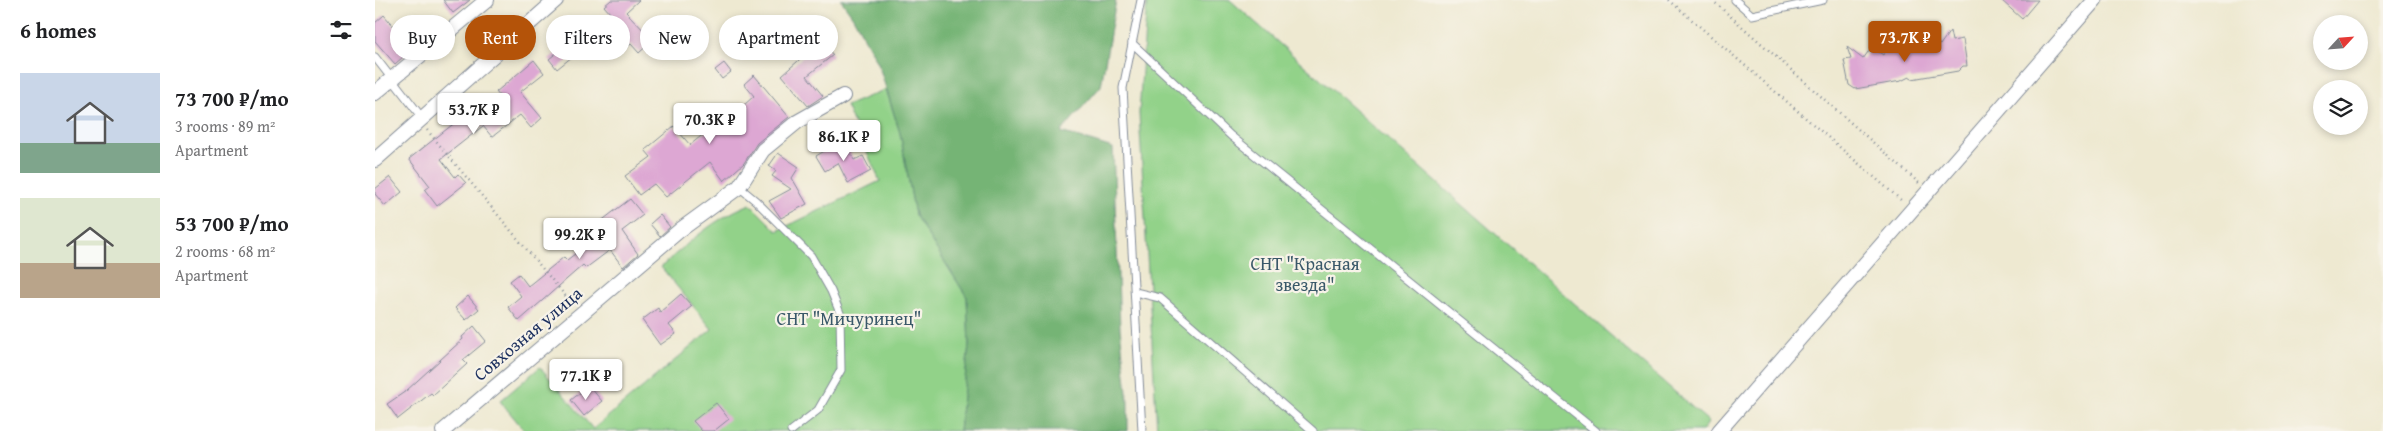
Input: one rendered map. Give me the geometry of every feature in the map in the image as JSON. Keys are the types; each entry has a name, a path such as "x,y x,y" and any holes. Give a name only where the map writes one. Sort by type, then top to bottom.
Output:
{"street":[{"path":"375,93 487,0"},
{"path":"375,160 423,120 556,0"},
{"path":"1719,431 2095,0"},
{"name":"Совхозная улица","path":"443,431 680,230 739,187 763,150 797,122 843,96"}],"lane":[{"path":"1141,0 1123,88 1142,431"},
{"path":"1735,0 1752,14 1823,0"},
{"path":"1132,43 1231,136 1596,431"},
{"path":"375,57 423,120"},
{"path":"739,187 756,201 811,256 831,291 840,313 841,370 819,410 791,431"},
{"path":"1135,292 1159,298 1313,431"}],"path":[{"path":"1669,0 1912,210"},
{"path":"1712,0 1928,191"},
{"path":"423,120 427,130 581,314"}],"green space":[{"path":"841,0 1116,0 1101,86 1061,132 1113,148 1120,328 1128,402 1128,431 959,431 969,345 967,297 915,215 900,133 878,63 853,17"},
{"name":"СНТ \"Красная звезда\"","path":"1147,0 1230,0 1709,422 1702,431 1157,431 1139,113"},
{"name":"СНТ \"Мичуринец\"","path":"886,89 900,133 915,215 967,297 969,345 959,431 525,431 500,401 540,367 593,429 712,329 661,267 714,223 750,204 777,231 880,181 846,106"}],"building":[{"path":"443,0 470,0 453,13"},
{"path":"611,0 639,0 626,12 629,15 612,15 604,6"},
{"path":"2001,0 2038,0 2022,19"},
{"path":"384,15 390,22 390,58 375,41 375,23"},
{"path":"630,16 640,27 640,52 631,44"},
{"path":"1950,31 1952,41 1963,39 1967,66 1963,66 1958,71 1912,79 1909,77 1901,81 1855,89 1849,85 1844,60 1851,59 1847,47 1863,59 1868,52 1876,50 1883,55 1887,48 1913,44 1920,49 1925,42 1933,40 1940,45"},
{"path":"392,60 400,60 395,64"},
{"path":"534,60 544,73 520,92 542,118 531,128 520,115 492,137 483,126 441,159 455,177 458,174 466,183 437,206 425,190 430,186 409,159 471,110 481,124 506,104 496,92"},
{"path":"550,60 568,60 557,69"},
{"path":"799,60 827,60 807,76 823,96 808,106 782,75"},
{"path":"724,63 731,72 722,79 715,70"},
{"path":"754,75 789,117 757,143 744,163 724,181 710,162 666,197 654,184 639,195 625,176 651,157 645,150 674,126 690,145 721,120 724,123 754,96 744,84"},
{"path":"843,140 854,160 863,156 871,171 848,183 838,163 825,171 816,156"},
{"path":"778,153 799,167 792,178 807,204 781,218 769,201 791,189 772,176 776,171 769,166"},
{"path":"390,177 402,192 385,206 375,194 375,189"},
{"path":"630,199 643,215 622,231 638,254 623,267 610,250 586,268 583,265 519,321 508,307 521,296 510,281 519,274 528,286 564,257 567,260 606,228 600,222"},
{"path":"660,215 670,227 660,236 650,224"},
{"path":"681,294 692,306 669,325 676,334 660,345 642,320 658,308 660,312"},
{"path":"468,296 479,309 466,320 455,308"},
{"path":"474,326 486,341 463,360 467,364 433,395 431,393 398,419 387,404 406,391 463,339 462,337"},
{"path":"589,386 602,401 584,416 571,400"},
{"path":"716,403 729,419 714,431 702,431 693,421"}]}
